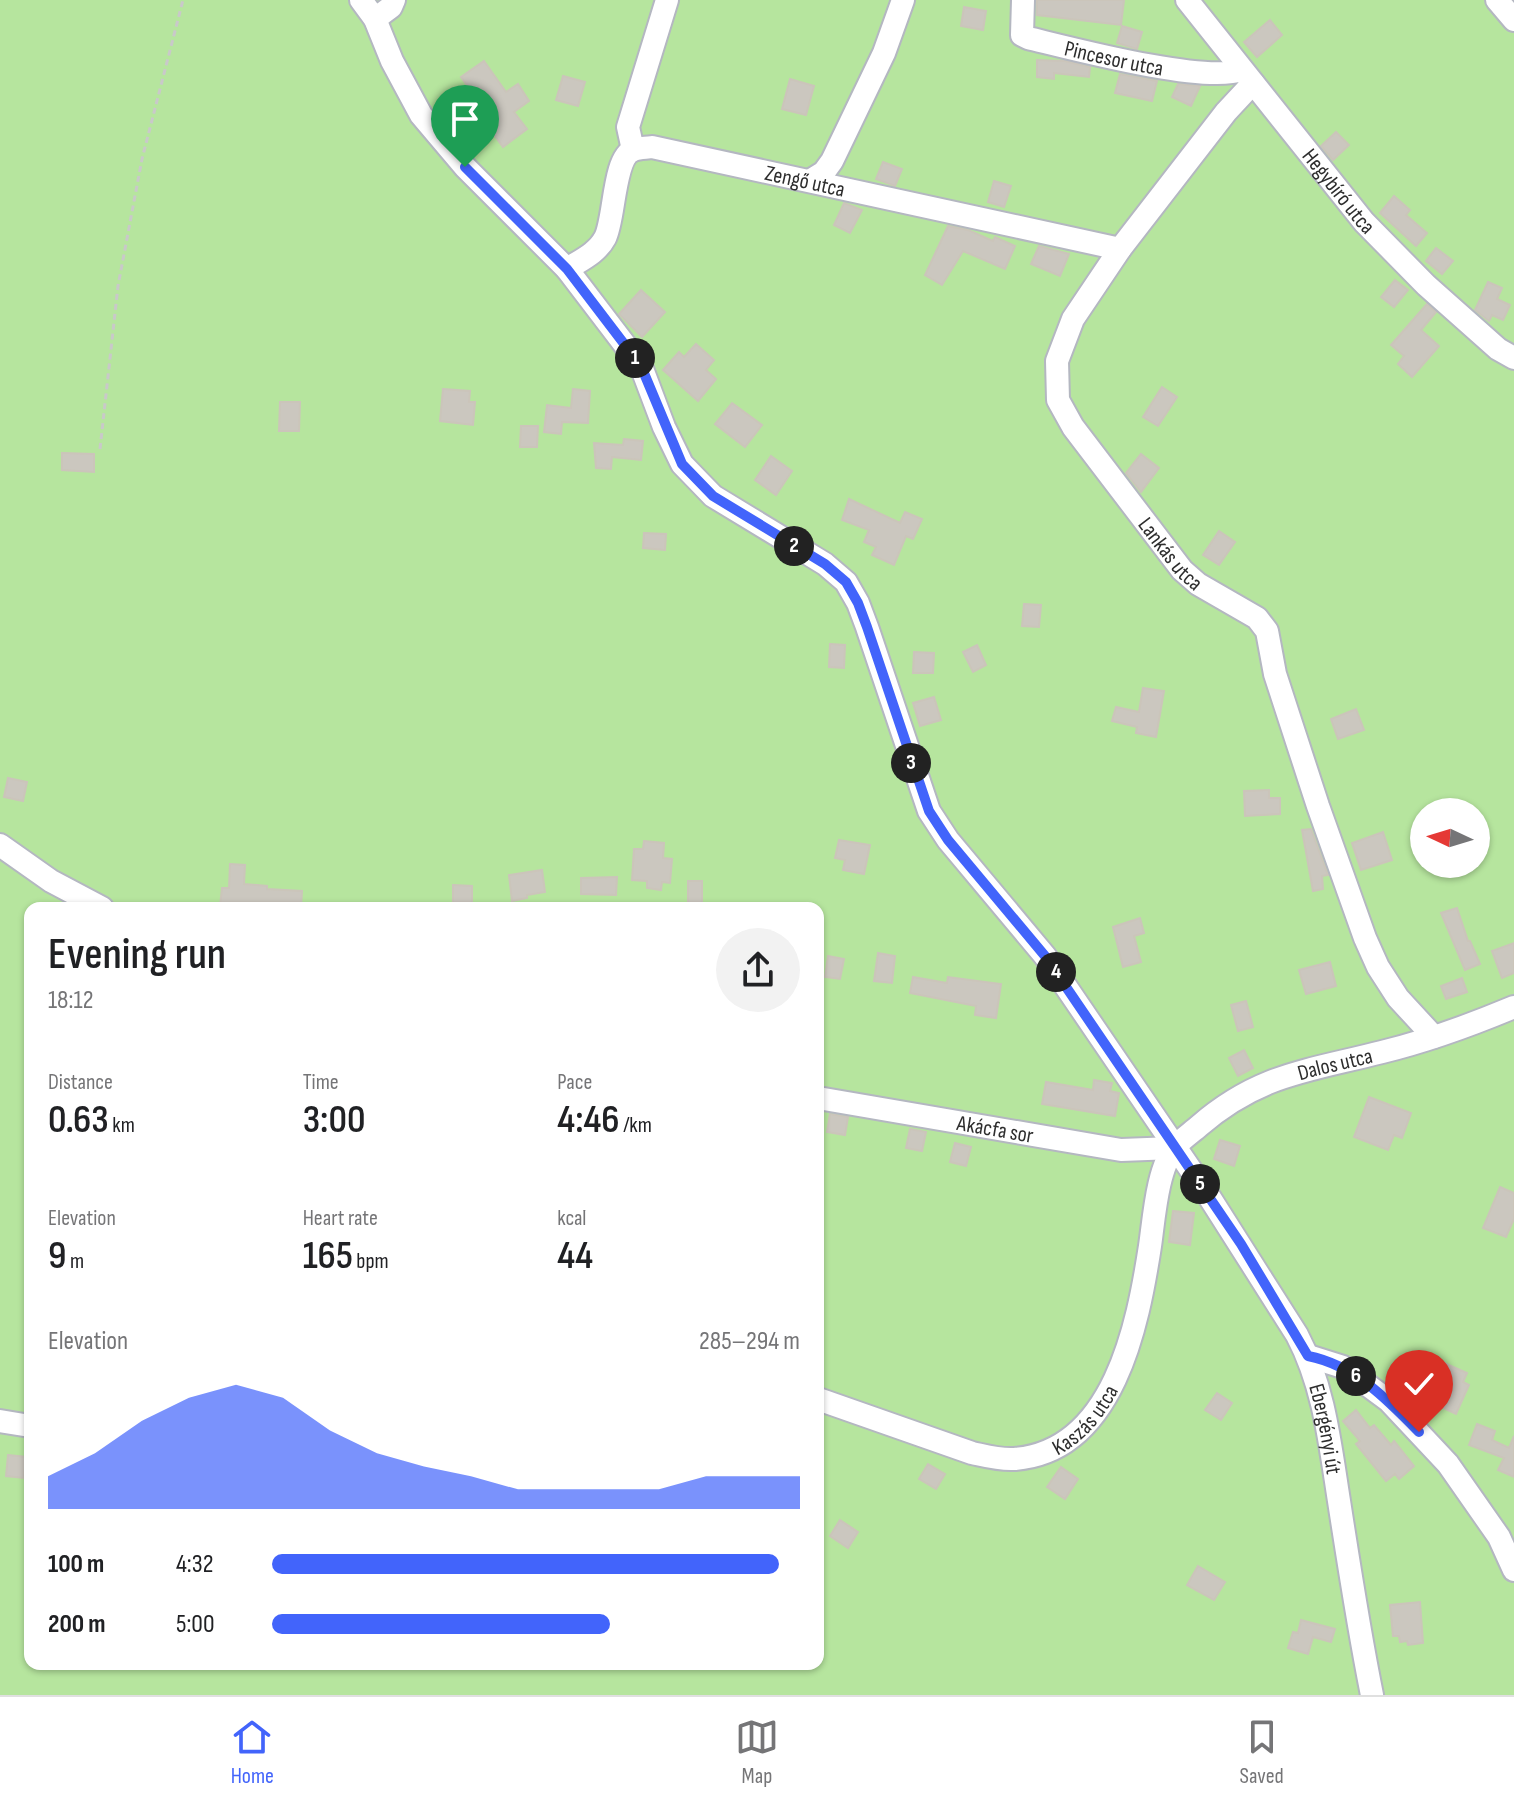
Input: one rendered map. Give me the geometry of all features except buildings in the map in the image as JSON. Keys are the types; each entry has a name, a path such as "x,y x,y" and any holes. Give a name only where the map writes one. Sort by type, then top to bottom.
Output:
{"street":[{"name":"Ebergényi út","path":"361,0 375,19 392,61 421,115 465,167 567,269 641,366 682,464 713,496 825,564 846,582 867,627 929,811 948,840 1045,956 1241,1244 1308,1356 1327,1422 1372,1695"},
{"path":"375,19 391,7 394,0"},
{"path":"567,269 597,250 606,235 618,177 626,155 633,150 628,127 667,0"},
{"path":"811,180 824,172 832,161 884,53 903,0"},
{"name":"Pincesor utca","path":"1023,0 1021,29 1022,35 1028,38 1191,71 1247,76"},
{"name":"Hegybíró utca","path":"1187,0 1364,222 1426,285 1498,349 1514,358"},
{"path":"1497,0 1514,20"},
{"name":"Lankás utca","path":"1247,76 1226,112 1120,249 1073,319 1057,361 1058,400 1073,427 1182,570 1210,592 1257,618 1267,631 1275,674 1365,938 1378,967 1398,998 1434,1037"},
{"name":"Zengő utca","path":"633,150 652,147 1120,249"},
{"path":"0,845 51,881 91,902"},
{"name":"Dalos utca","path":"1174,1148 1239,1095 1276,1079 1462,1029 1514,1007"},
{"name":"Akácfa sor","path":"824,1099 1121,1150 1174,1148"},
{"name":"Kaszás utca","path":"824,1401 994,1458 1038,1455 1062,1443 1083,1426 1105,1399 1122,1365 1144,1290 1163,1174 1174,1148"},
{"path":"1308,1356 1343,1367 1389,1401 1448,1464 1499,1537 1514,1570"},
{"path":"0,1421 24,1425"}],"path":[{"path":"100,449 118,286 142,159 183,0"}],"green space":[{"path":"0,0 1514,0 1514,1695 0,1695"}],"route":[{"path":"465,167 567,269 641,366 682,464 713,496 825,564 846,582 867,627 929,811 948,840 1045,956 1241,1244 1308,1356 1332,1361 1343,1367 1389,1401 1419,1432"}]}
